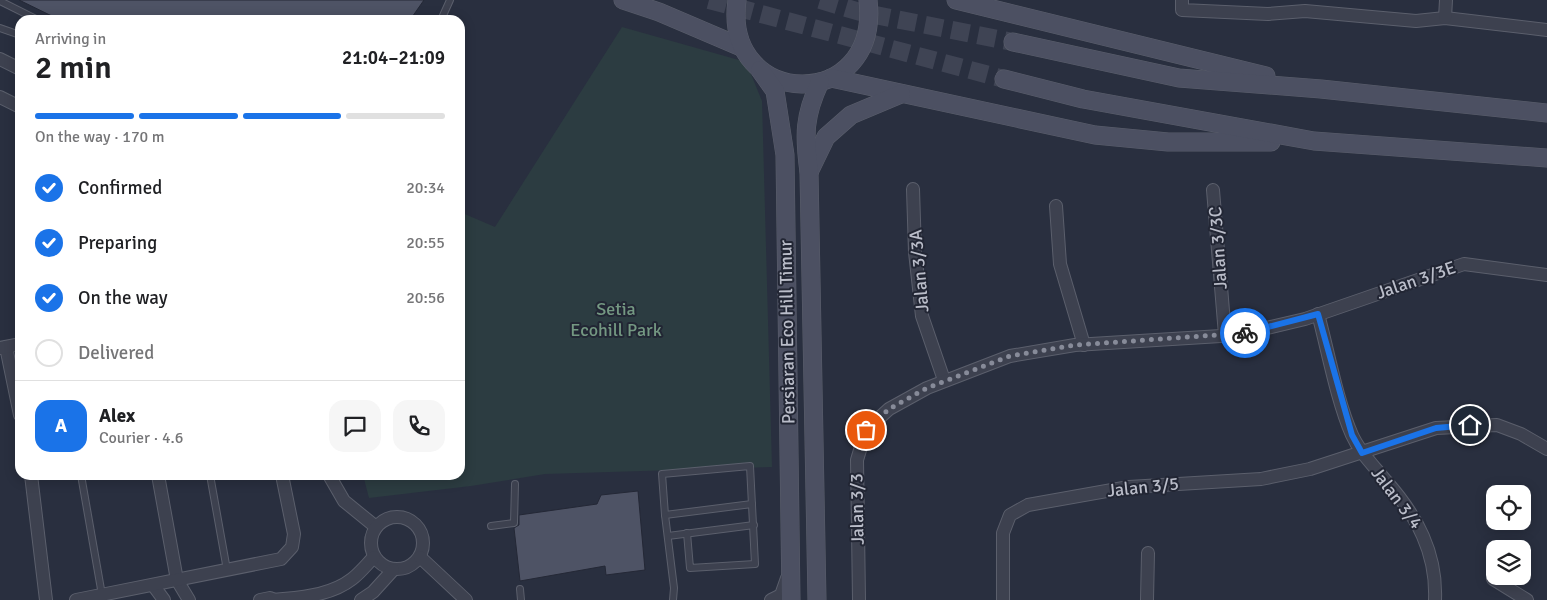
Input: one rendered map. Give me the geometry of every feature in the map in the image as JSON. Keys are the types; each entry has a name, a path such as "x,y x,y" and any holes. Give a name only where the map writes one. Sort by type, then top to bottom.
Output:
{"street":[{"path":"623,0 659,12 741,46"},
{"path":"737,0 735,16 741,46"},
{"path":"826,80 847,68 859,55 867,38 871,21 868,0"},
{"path":"956,0 1321,89"},
{"path":"1182,0 1182,10 1268,14 1305,5 1416,21 1444,18 1547,30"},
{"path":"1444,18 1446,0"},
{"path":"1013,42 1179,78 1321,89 1547,114"},
{"name":"Persiaran Eco Hill Timur","path":"741,46 774,91 784,155 791,600"},
{"path":"0,60 15,68"},
{"path":"760,70 776,79 794,84 826,80 1095,135 1168,142 1314,141 1547,158"},
{"path":"1004,79 1084,99 1314,141"},
{"name":"Persiaran Eco Hill Timur","path":"817,600 808,172 804,135 811,102 826,80"},
{"path":"808,172 826,137 851,115 901,94"},
{"path":"0,97 15,104"},
{"name":"Jalan 3/3A","path":"913,189 915,252 922,316 944,380"},
{"name":"Jalan 3/3C","path":"1213,190 1224,336"},
{"path":"1056,206 1060,264 1084,345"},
{"name":"Jalan 3/3E","path":"1305,319 1464,264 1547,275"},
{"name":"Jalan 3/4","path":"1318,314 1352,435 1362,453 1399,495 1423,531 1432,558 1435,600"},
{"name":"Jalan 3/3","path":"859,600 857,460 866,430 889,409 944,380 1010,356 1084,345 1224,336 1305,319"},
{"path":"3,347 15,395"},
{"name":"Jalan 3/5","path":"1003,600 1003,532 1010,515 1028,505 1128,487 1262,479 1310,469 1436,428 1497,425 1521,434 1547,449"},
{"path":"32,480 46,600"},
{"path":"159,480 177,580 189,600"},
{"path":"76,600 281,559 292,547 294,534 283,480"},
{"path":"332,480 344,501 376,527"},
{"path":"361,600 373,592 393,570 408,567 420,557 423,549 422,533 412,521 405,518 389,518 376,527 370,541 374,557 379,563 393,570"},
{"path":"1147,600 1148,553"},
{"path":"260,600 311,596 338,588 353,579 374,557"},
{"path":"420,557 466,600"},
{"path":"770,600 781,595 786,584 790,564"},
{"path":"153,585 164,600"},
{"path":"1502,585 1526,600"}],"lane":[{"path":"443,15 450,0"},
{"path":"0,1 28,15"},
{"path":"0,28 15,32"},
{"path":"673,600 674,588 662,474 750,466 754,526 754,564 690,568 688,533"},
{"path":"82,480 102,595"},
{"path":"211,480 228,570"},
{"path":"491,526 514,523 515,484"},
{"path":"665,515 752,504"},
{"path":"668,536 754,526"},
{"path":"520,589 521,600"}],"green space":[{"name":"Setia Ecohill Park","path":"622,27 746,62 762,101 772,467 545,474 471,486 369,498 364,480 465,480 465,214 495,227"}],"building":[{"path":"19,0 424,0 414,15 50,15"},
{"path":"638,491 645,570 606,575 605,566 520,581 514,528 519,525 519,515 597,504 601,495"}],"tunnel":[{"path":"709,0 1004,79"},
{"path":"820,0 860,12 1013,42"}],"way so far":[{"path":"866,430 889,409 927,388 956,375 1010,356 1075,345 1245,333"}],"route":[{"path":"1245,333 1305,319 1318,314 1352,435 1362,453 1436,428 1470,425"}]}
